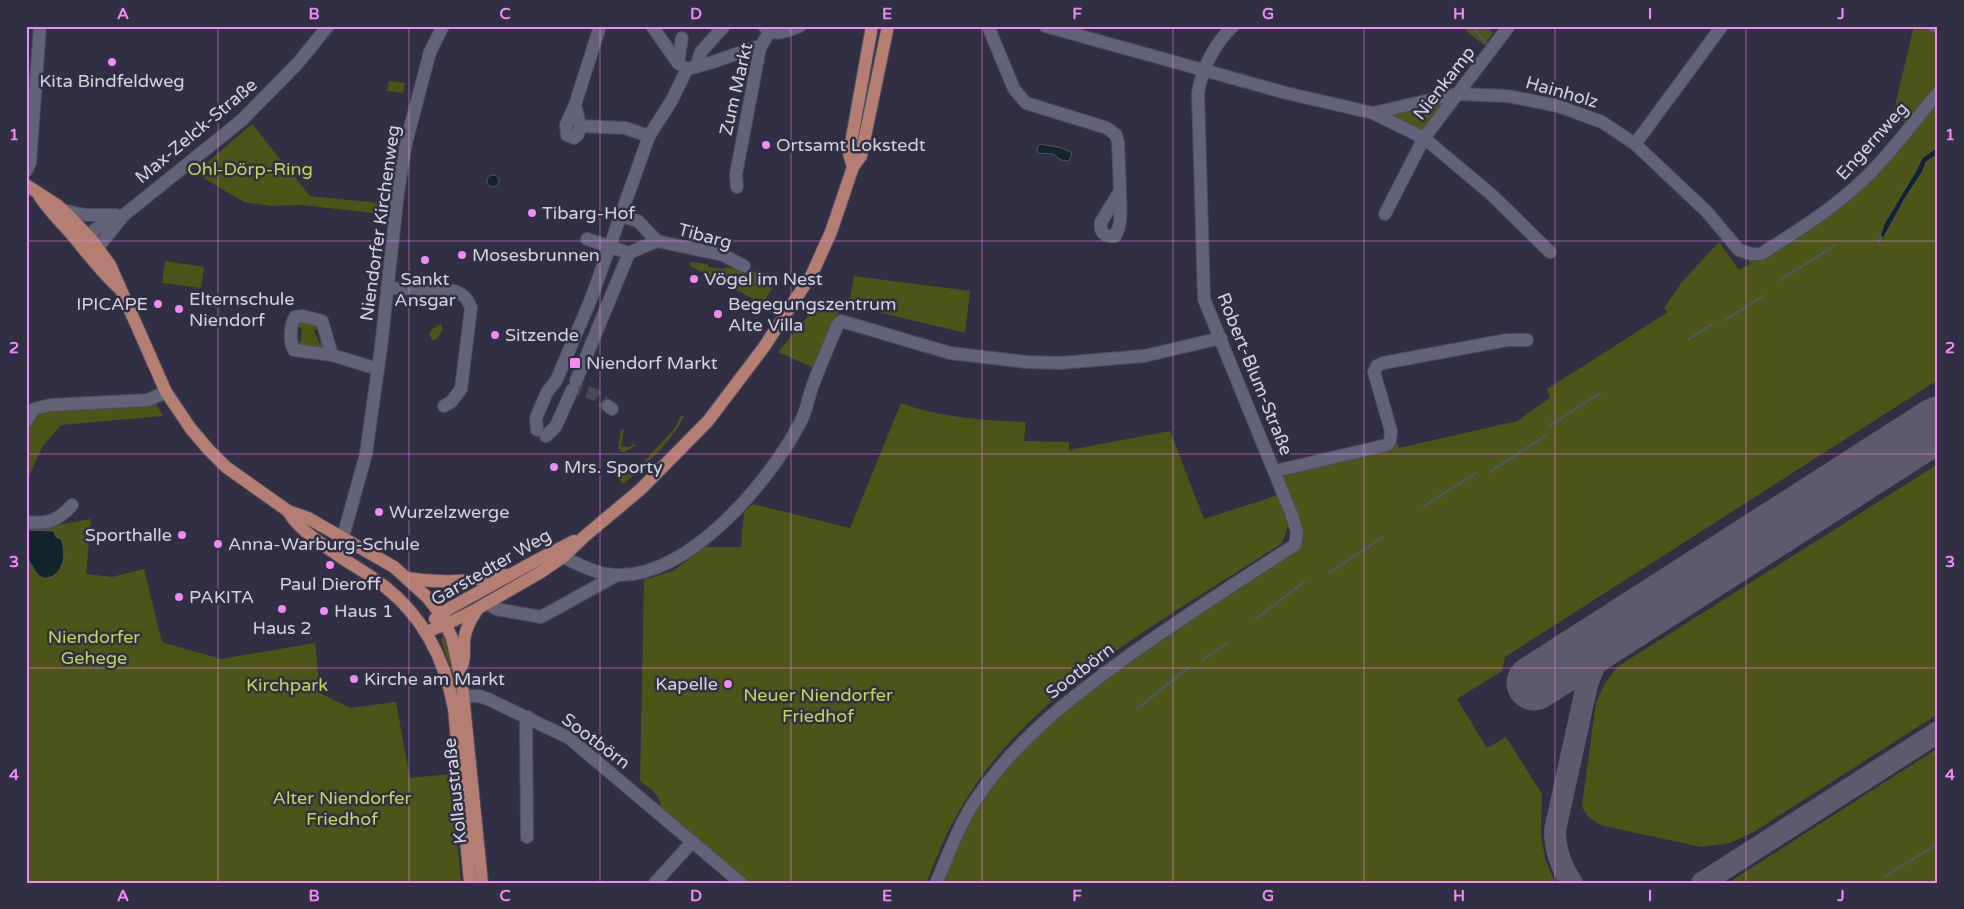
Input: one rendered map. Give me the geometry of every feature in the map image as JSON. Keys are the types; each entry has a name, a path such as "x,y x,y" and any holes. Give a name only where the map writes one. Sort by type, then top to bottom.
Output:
{"main road":[{"name":"Garstedter Weg","path":"853,167 849,154 872,26"},
{"name":"Garstedter Weg","path":"426,632 433,621 482,606 542,572 563,557 585,536 630,500 676,455 708,420 764,347 812,274 832,232 853,167 861,156 888,26"},
{"path":"26,184 62,210 88,236 92,249"},
{"path":"37,192 52,215 92,249 115,272 166,392 191,429 226,467 288,511 308,518 394,566 444,619"},
{"name":"Kollaustraße","path":"288,511 292,518 309,535 385,586 404,605 426,632 442,664 452,697 470,883"},
{"name":"Garstedter Weg","path":"444,619 538,559 585,536"},
{"path":"407,578 422,581 452,582 515,573"},
{"path":"460,671 464,659 465,634 470,620 482,606"},
{"name":"Kollaustraße","path":"444,619 452,638 464,696 482,883"}],"street":[{"path":"26,171 30,162 40,26"},
{"name":"Max-Zelck-Straße","path":"92,249 124,215 242,120 298,63 328,26"},
{"name":"Niendorfer Kirchenweg","path":"343,537 366,454 378,369 398,192 406,143 430,52 442,26"},
{"path":"600,26 575,104 580,126 625,128 649,136"},
{"path":"652,26 687,66"},
{"path":"587,238 610,246 629,253 600,324 565,383 547,392 536,418 541,433 556,426 565,383 590,296 610,246 649,136 672,100 687,66 724,26"},
{"name":"Zum Markt","path":"737,188 738,166 760,48 767,29 782,33 800,26"},
{"path":"988,26 1014,88 1026,103 1095,123 1108,128 1116,135 1120,191"},
{"name":"Hainholz","path":"1045,26 1286,93 1373,112 1424,138 1492,195 1550,252"},
{"name":"Robert-Blum-Straße","path":"1233,26 1223,36 1201,76 1198,93 1204,299 1292,513 1297,537"},
{"name":"Nienkamp","path":"1385,214 1424,138 1456,94 1467,84 1509,26"},
{"path":"1635,144 1722,26"},
{"path":"682,38 687,66"},
{"path":"687,66 756,47 760,48"},
{"name":"Engernweg","path":"1752,254 1761,254 1820,216 1842,199 1864,179 1938,93"},
{"name":"Hainholz","path":"1373,112 1456,94 1508,96 1558,106 1602,122 1635,144 1708,212 1739,250 1752,254"},
{"path":"62,210 86,215 124,215"},
{"name":"Max-Zelck-Straße","path":"88,236 103,224 124,215"},
{"name":"Tibarg","path":"621,216 638,221 657,241 723,255 744,266"},
{"name":"Tibarg","path":"629,253 657,241"},
{"path":"387,288 458,291 469,302 471,308 461,389 451,402 444,406"},
{"path":"590,296 611,296"},
{"path":"584,318 600,324"},
{"path":"563,557 597,572 617,576 648,572 681,555 734,513 781,456 802,419 812,386 836,326 843,320 880,333 950,352 1026,362 1060,362 1144,356 1221,338"},
{"path":"1275,471 1387,445 1390,441 1391,431 1374,372 1377,366 1383,363 1508,340 1527,340"},
{"path":"332,355 378,369"},
{"path":"26,421 30,408 50,405 148,400 166,392"},
{"path":"26,522 51,521 63,516 72,505"},
{"name":"Sootbörn","path":"936,883 964,819 995,773 1015,748 1084,688 1186,615 1295,545 1297,537"},
{"path":"482,606 541,617 617,576"},
{"name":"Sootbörn","path":"464,696 485,697 528,716 569,738 741,883"},
{"path":"527,838 526,722 528,716"},
{"path":"655,883 692,842"}],"green space":[{"path":"1460,26 1485,26 1493,33 1484,45"},
{"path":"1914,26 1938,30 1938,87 1906,122 1892,118"},
{"path":"389,81 405,83 403,93 387,91"},
{"path":"1938,100 1938,380 1505,657 1502,671 1457,699 1487,748 1506,737 1542,794 1541,834 1545,859 1555,883 940,883 953,851 982,798 1024,747 1083,695 1296,548 1280,473 1398,444 1399,448 1517,421 1550,398 1547,389 1668,312 1664,308 1681,283 1719,242 1739,270 1750,264 1749,261 1751,259 1823,219"},
{"path":"1443,103 1423,132 1390,119 1390,113"},
{"name":"Ohl-Dörp-Ring","path":"252,124 310,196 388,204 386,219 372,213 302,205 271,206 244,202 195,173"},
{"path":"165,261 204,267 201,288 162,283"},
{"path":"690,262 708,264 708,267 724,269 725,267 779,275 763,304 690,266"},
{"path":"854,276 970,291 965,333 849,305"},
{"path":"823,298 841,305 814,368 778,352"},
{"path":"301,321 317,323 321,328 314,330 319,343 325,341 325,345 321,348 299,348 294,341 301,341 302,328 296,327"},
{"path":"441,324 443,329 437,339 432,340 429,334 432,329"},
{"path":"154,401 163,416 61,425 43,446 26,482 26,413 51,409"},
{"name":"Neuer Niendorfer Friedhof","path":"901,403 947,415 1026,422 1024,441 1069,442 1069,450 1170,431 1204,519 1278,495 1288,527 1282,543 1104,660 1062,693 1022,729 988,768 959,811 945,837 926,883 749,883 660,807 657,795 640,781 644,580 673,571 705,547 741,547 744,512 753,504 850,528"},
{"path":"682,416 684,416 679,426 665,444 623,484 619,479 620,476 631,474 638,468 675,428"},
{"path":"621,430 624,430 621,446 637,445 624,452 618,448"},
{"path":"1938,464 1938,714 1752,833 1730,843 1701,847 1604,826 1587,816 1582,805 1596,703 1604,685 1617,667"},
{"path":"91,519 86,574 112,577 144,569 162,642 221,659 315,643 320,693 350,708 396,702 410,778 451,774 461,883 26,883 26,558 29,558 35,572 63,562 63,546 56,537 46,530 26,530 26,525 42,528"},
{"path":"443,636 446,637 454,675 452,675 441,639"},
{"path":"1938,748 1938,883 1728,883"}],"shaded area":[{"path":"1040,144 1062,148 1072,153 1069,161 1061,160 1053,154 1038,153 1037,148"},
{"path":"1938,147 1938,154 1926,162 1923,171 1904,200 1884,237 1879,240 1884,224 1922,158"},
{"path":"491,175 495,175 499,181 495,187 491,187 487,183 487,179"},
{"path":"26,530 54,531 56,537 61,539 64,549 62,564 53,576 42,578 39,576 29,562 29,559 26,558 26,555 29,554 26,546"}],"waterway":[{"path":"1472,26 1487,44"},
{"path":"1879,243 1881,237"},
{"path":"1780,280 1834,246"},
{"path":"1725,320 1763,296"},
{"path":"1689,339 1712,324"},
{"path":"1549,426 1600,393"},
{"path":"1490,472 1545,436"},
{"path":"1424,506 1476,473"},
{"path":"1329,573 1383,537"},
{"path":"1256,619 1304,582"},
{"path":"1202,660 1228,643"},
{"path":"1137,709 1189,667"},
{"path":"1885,876 1938,844"}],"taxiway":[{"path":"1572,883 1559,858 1555,830 1587,685 1598,660 1611,641 1650,609"},
{"path":"1702,883 1938,732"}],"runway":[{"path":"1534,683 1938,424"}],"tunnel":[{"path":"570,386 596,395 608,406"}],"place":[{"name":"Kita Bindfeldweg","path":"112,62"},
{"name":"Ortsamt Lokstedt","path":"766,145"},
{"name":"Tibarg-Hof","path":"532,213"},
{"name":"Mosesbrunnen","path":"462,255"},
{"name":"Sankt Ansgar","path":"425,260"},
{"name":"Vögel im Nest","path":"694,279"},
{"name":"IPICAPE","path":"158,304"},
{"name":"Elternschule Niendorf","path":"179,309"},
{"name":"Begegungszentrum Alte Villa","path":"718,314"},
{"name":"Sitzende","path":"495,335"},
{"name":"Niendorf Markt","path":"575,363"},
{"name":"Mrs. Sporty","path":"554,467"},
{"name":"Wurzelzwerge","path":"379,512"},
{"name":"Sporthalle","path":"182,535"},
{"name":"Anna-Warburg-Schule","path":"218,544"},
{"name":"Paul Dieroff","path":"330,565"},
{"name":"PAKITA","path":"179,597"},
{"name":"Haus 2","path":"282,609"},
{"name":"Haus 1","path":"324,611"},
{"name":"Kirche am Markt","path":"354,679"},
{"name":"Kapelle","path":"728,684"}],"park label":[{"name":"Niendorfer Gehege","path":"94,648"},
{"name":"Kirchpark","path":"287,685"},
{"name":"Alter Niendorfer Friedhof","path":"342,808"}]}
